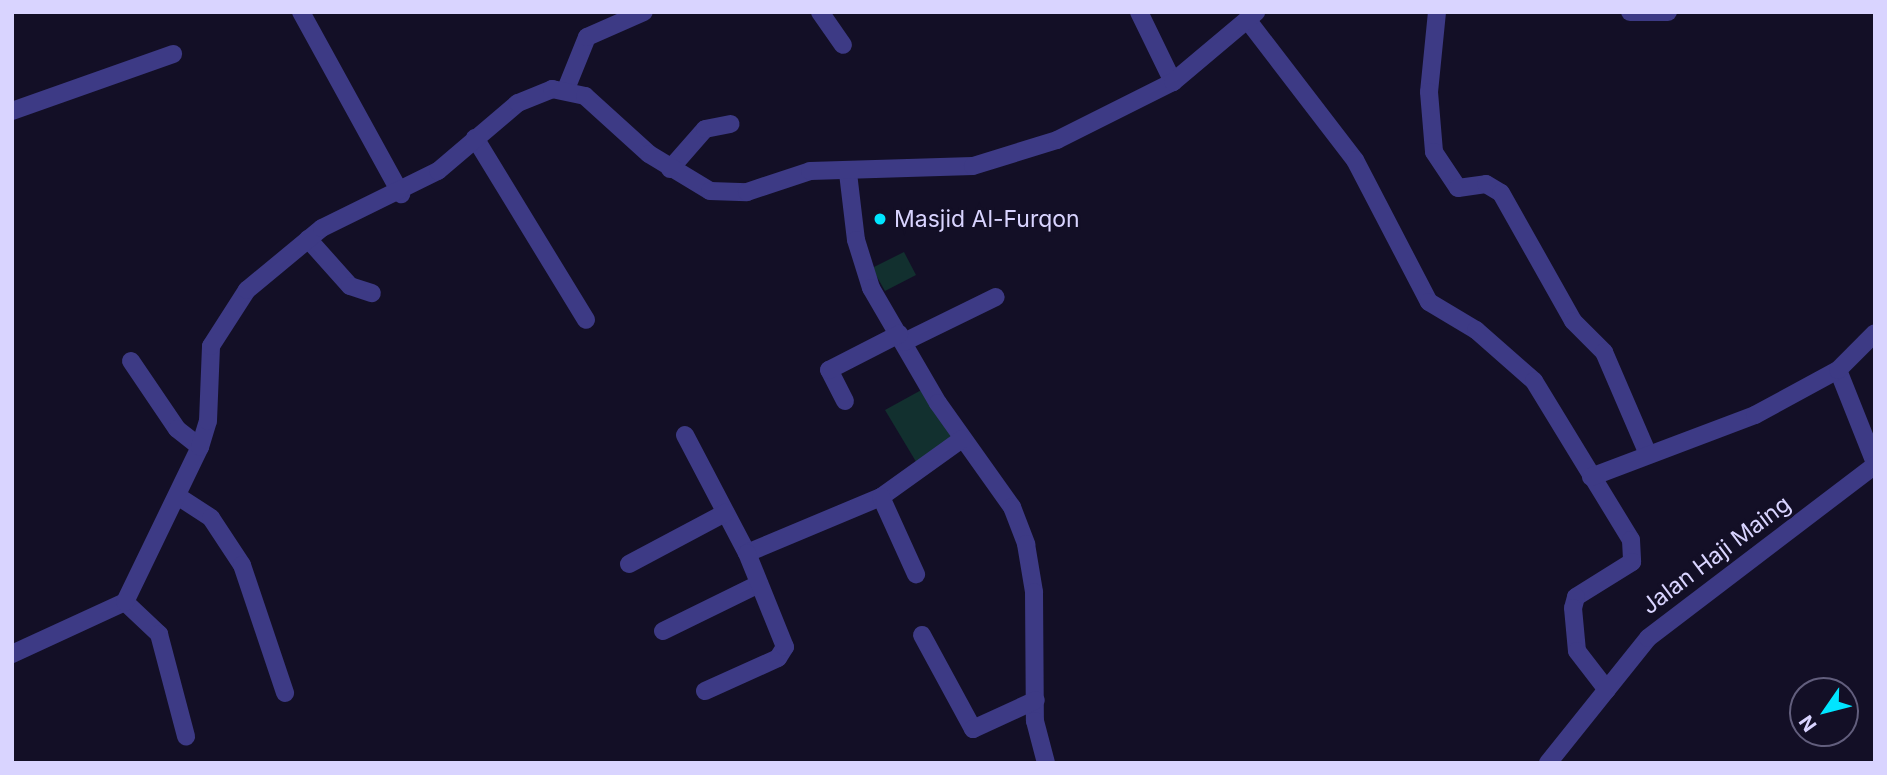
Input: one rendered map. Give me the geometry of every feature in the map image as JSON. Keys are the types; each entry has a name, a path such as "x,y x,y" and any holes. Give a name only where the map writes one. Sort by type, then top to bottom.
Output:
{"street":[{"path":"301,12 401,194"},
{"path":"566,89 587,37 644,12"},
{"path":"820,12 842,45"},
{"path":"1139,12 1173,82"},
{"path":"1437,12 1429,92 1434,152 1458,188 1486,184 1508,203 1573,321 1604,352 1648,454"},
{"path":"1630,12 1668,12"},
{"path":"12,654 125,602 179,497 200,447 218,330 247,290 308,239 401,194 518,103 566,89 600,106 670,169 693,184 729,194 788,174 972,166 1019,155 1173,82 1253,17 1350,152 1429,302 1476,330 1534,381 1634,552 1626,569 1576,597 1573,608 1577,651 1607,690"},
{"path":"12,111 173,54"},
{"path":"670,169 705,129 731,124"},
{"path":"475,138 586,320"},
{"path":"848,173 861,261 901,338 962,439 1012,507 1027,544 1036,700 1046,763"},
{"path":"308,239 353,289 372,293"},
{"path":"845,401 830,370 996,297"},
{"path":"1591,477 1648,454 1728,429 1838,370 1875,333"},
{"path":"131,360 177,429 200,447"},
{"path":"1838,370 1875,464"},
{"path":"685,435 747,553 783,653 705,691"},
{"path":"747,553 881,497 962,439"},
{"name":"Jalan Haji Maing","path":"1549,762 1667,621 1875,464"},
{"path":"179,497 211,518 242,565 285,693"},
{"path":"881,497 916,574"},
{"path":"629,564 725,513"},
{"path":"663,631 760,584"},
{"path":"125,602 159,634 186,736"},
{"path":"922,635 973,729 1036,700"}],"green space":[{"path":"904,252 916,275 885,291 872,268"},
{"path":"925,388 957,436 918,465 885,410"}],"place":[{"name":"Masjid Al-Furqon","path":"880,219"}]}
